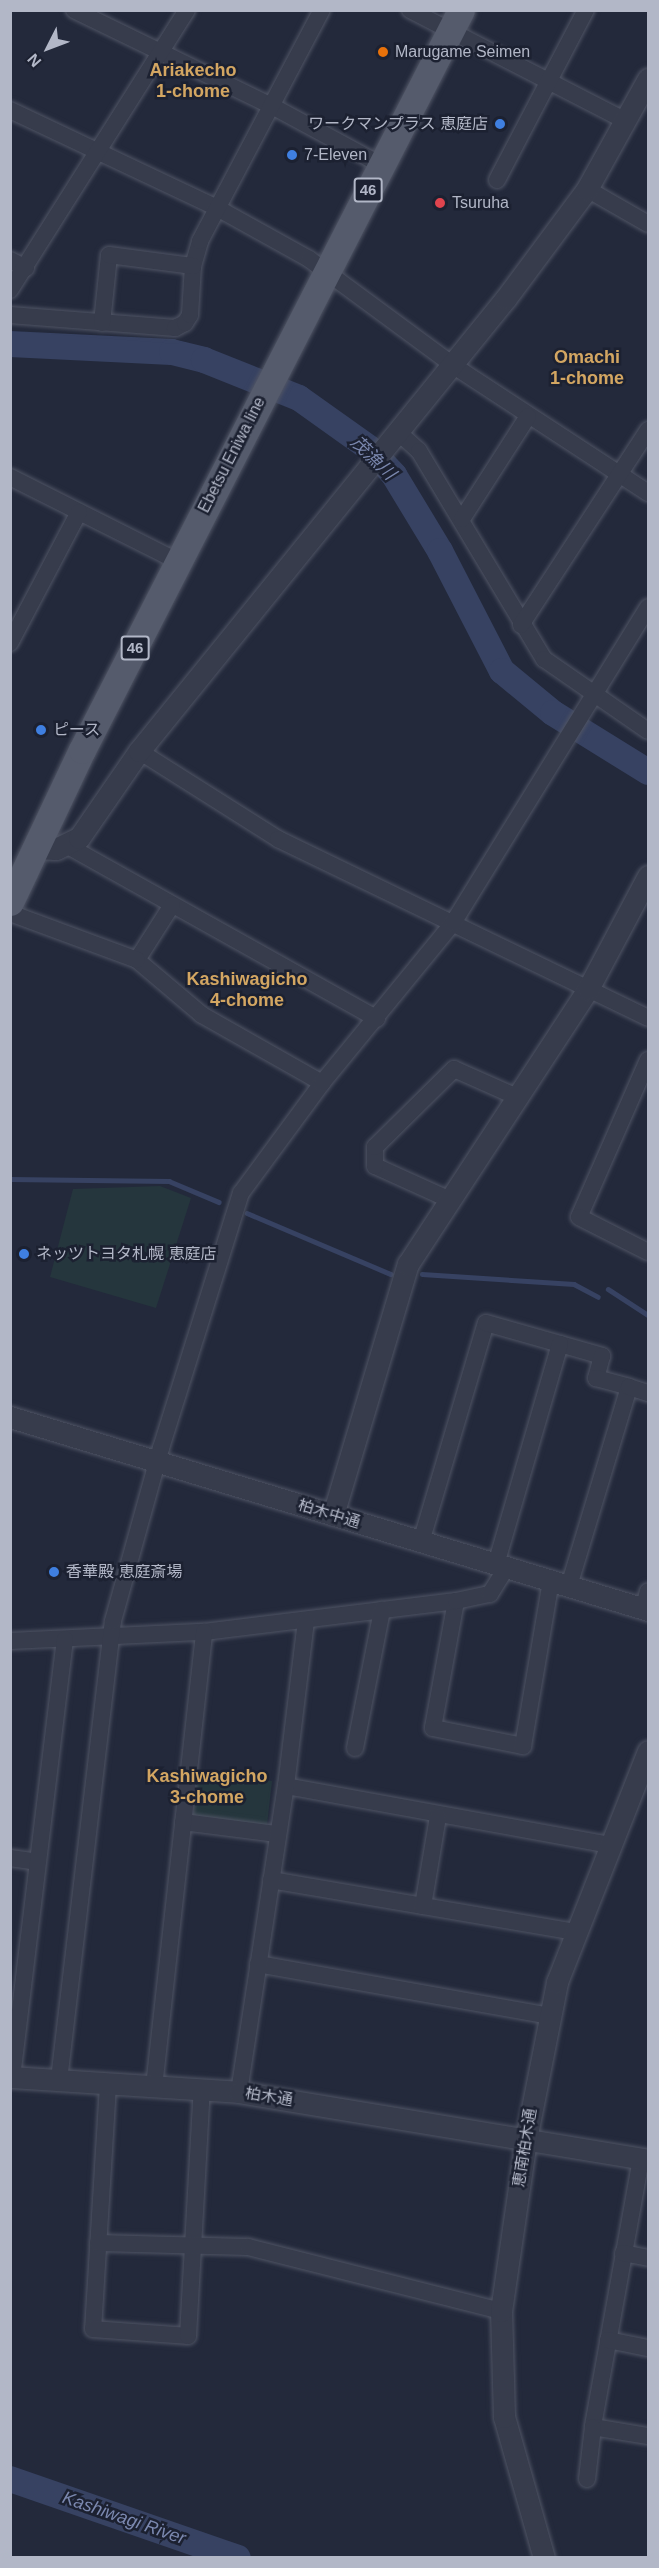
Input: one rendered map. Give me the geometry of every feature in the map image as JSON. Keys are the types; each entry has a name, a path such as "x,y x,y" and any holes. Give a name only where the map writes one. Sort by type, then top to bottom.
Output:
{"main road":[{"name":"Ebetsu Eniwa line","path":"10,902 262,395 456,20"}],"street":[{"path":"74,10 272,106 381,165"},
{"path":"10,291 187,10"},
{"path":"10,315 175,328 185,322 190,315 193,266 200,241 322,10"},
{"path":"410,10 456,20 550,81 624,120"},
{"path":"497,180 586,10"},
{"path":"68,846 94,819 139,750 454,366 586,189 648,79"},
{"path":"10,110 217,208 326,271 454,366 648,493"},
{"path":"586,189 648,224"},
{"path":"102,323 109,255 193,266"},
{"path":"10,260 26,268"},
{"path":"462,519 528,416"},
{"path":"521,625 648,430"},
{"path":"394,438 419,451 462,519 521,625 544,659 589,701 648,731"},
{"path":"10,477 179,562"},
{"path":"10,643 79,512"},
{"path":"59,2080 113,1621 156,1463 241,1193 322,1083 377,1019 453,923 648,607"},
{"path":"139,750 278,839 648,1018"},
{"path":"36,848 68,846 377,1019"},
{"path":"333,1515 397,1290 408,1264 448,1199 588,988 648,876"},
{"path":"137,960 172,905"},
{"path":"10,913 137,960 202,1015 322,1083"},
{"path":"648,1060 579,1217 648,1252"},
{"path":"448,1199 375,1166 375,1147 454,1069 517,1097"},
{"path":"421,1542 486,1323 602,1356 596,1378 648,1393"},
{"path":"10,1641 112,1639 204,1632 306,1621 456,1601 490,1594 501,1566 560,1344"},
{"path":"456,1601 433,1728 523,1746 560,1583 629,1387"},
{"name":"柏木中通","path":"10,1417 501,1566 560,1583 647,1603"},
{"path":"355,1748 382,1610"},
{"path":"239,2092 286,1786 306,1621"},
{"path":"154,2087 204,1632"},
{"path":"11,2077 65,1639"},
{"name":"恵南柏木通","path":"544,2558 504,2417 501,2311 526,2139 549,2016 575,1932 648,1751"},
{"path":"286,1786 611,1845"},
{"path":"423,1906 438,1815"},
{"path":"183,1822 277,1834"},
{"path":"10,1857 37,1862"},
{"path":"271,1880 575,1932"},
{"path":"258,1964 549,2016"},
{"name":"柏木通","path":"11,2077 239,2092 645,2159"},
{"path":"108,2085 93,2329 188,2336 191,2245 202,2088"},
{"path":"587,2479 593,2427 622,2253 645,2159"},
{"path":"98,2242 248,2247 501,2311"},
{"path":"622,2253 648,2258"},
{"path":"608,2340 648,2348"},
{"path":"593,2427 648,2436"}],"shaded area":[{"path":"160,1186 191,1198 156,1308 50,1277 73,1189"},
{"path":"198,1772 272,1781 267,1825 193,1815"}],"waterway":[{"name":"茂漁川","path":"10,344 172,352 204,360 299,398 369,448 394,475 440,551 502,671 553,713 648,772"},
{"path":"10,1179 169,1181 219,1202"},
{"path":"247,1213 391,1274"},
{"path":"422,1274 574,1284 598,1297"},
{"path":"608,1289 648,1315"},
{"name":"Kashiwagi River","path":"10,2479 238,2558"}],"place":[{"name":"Marugame Seimen","path":"383,52"},
{"name":"ワークマンプラス 恵庭店","path":"500,124"},
{"name":"7-Eleven","path":"292,155"},
{"name":"Tsuruha","path":"440,203"},
{"name":"ピース","path":"41,730"},
{"name":"ネッツトヨタ札幌 恵庭店","path":"24,1254"},
{"name":"香華殿 恵庭斎場","path":"54,1572"}],"district":[{"name":"Ariakecho 1-chome","path":"193,82"},
{"name":"Omachi 1-chome","path":"587,368"},
{"name":"Kashiwagicho 4-chome","path":"247,990"},
{"name":"Kashiwagicho 3-chome","path":"207,1787"}]}
